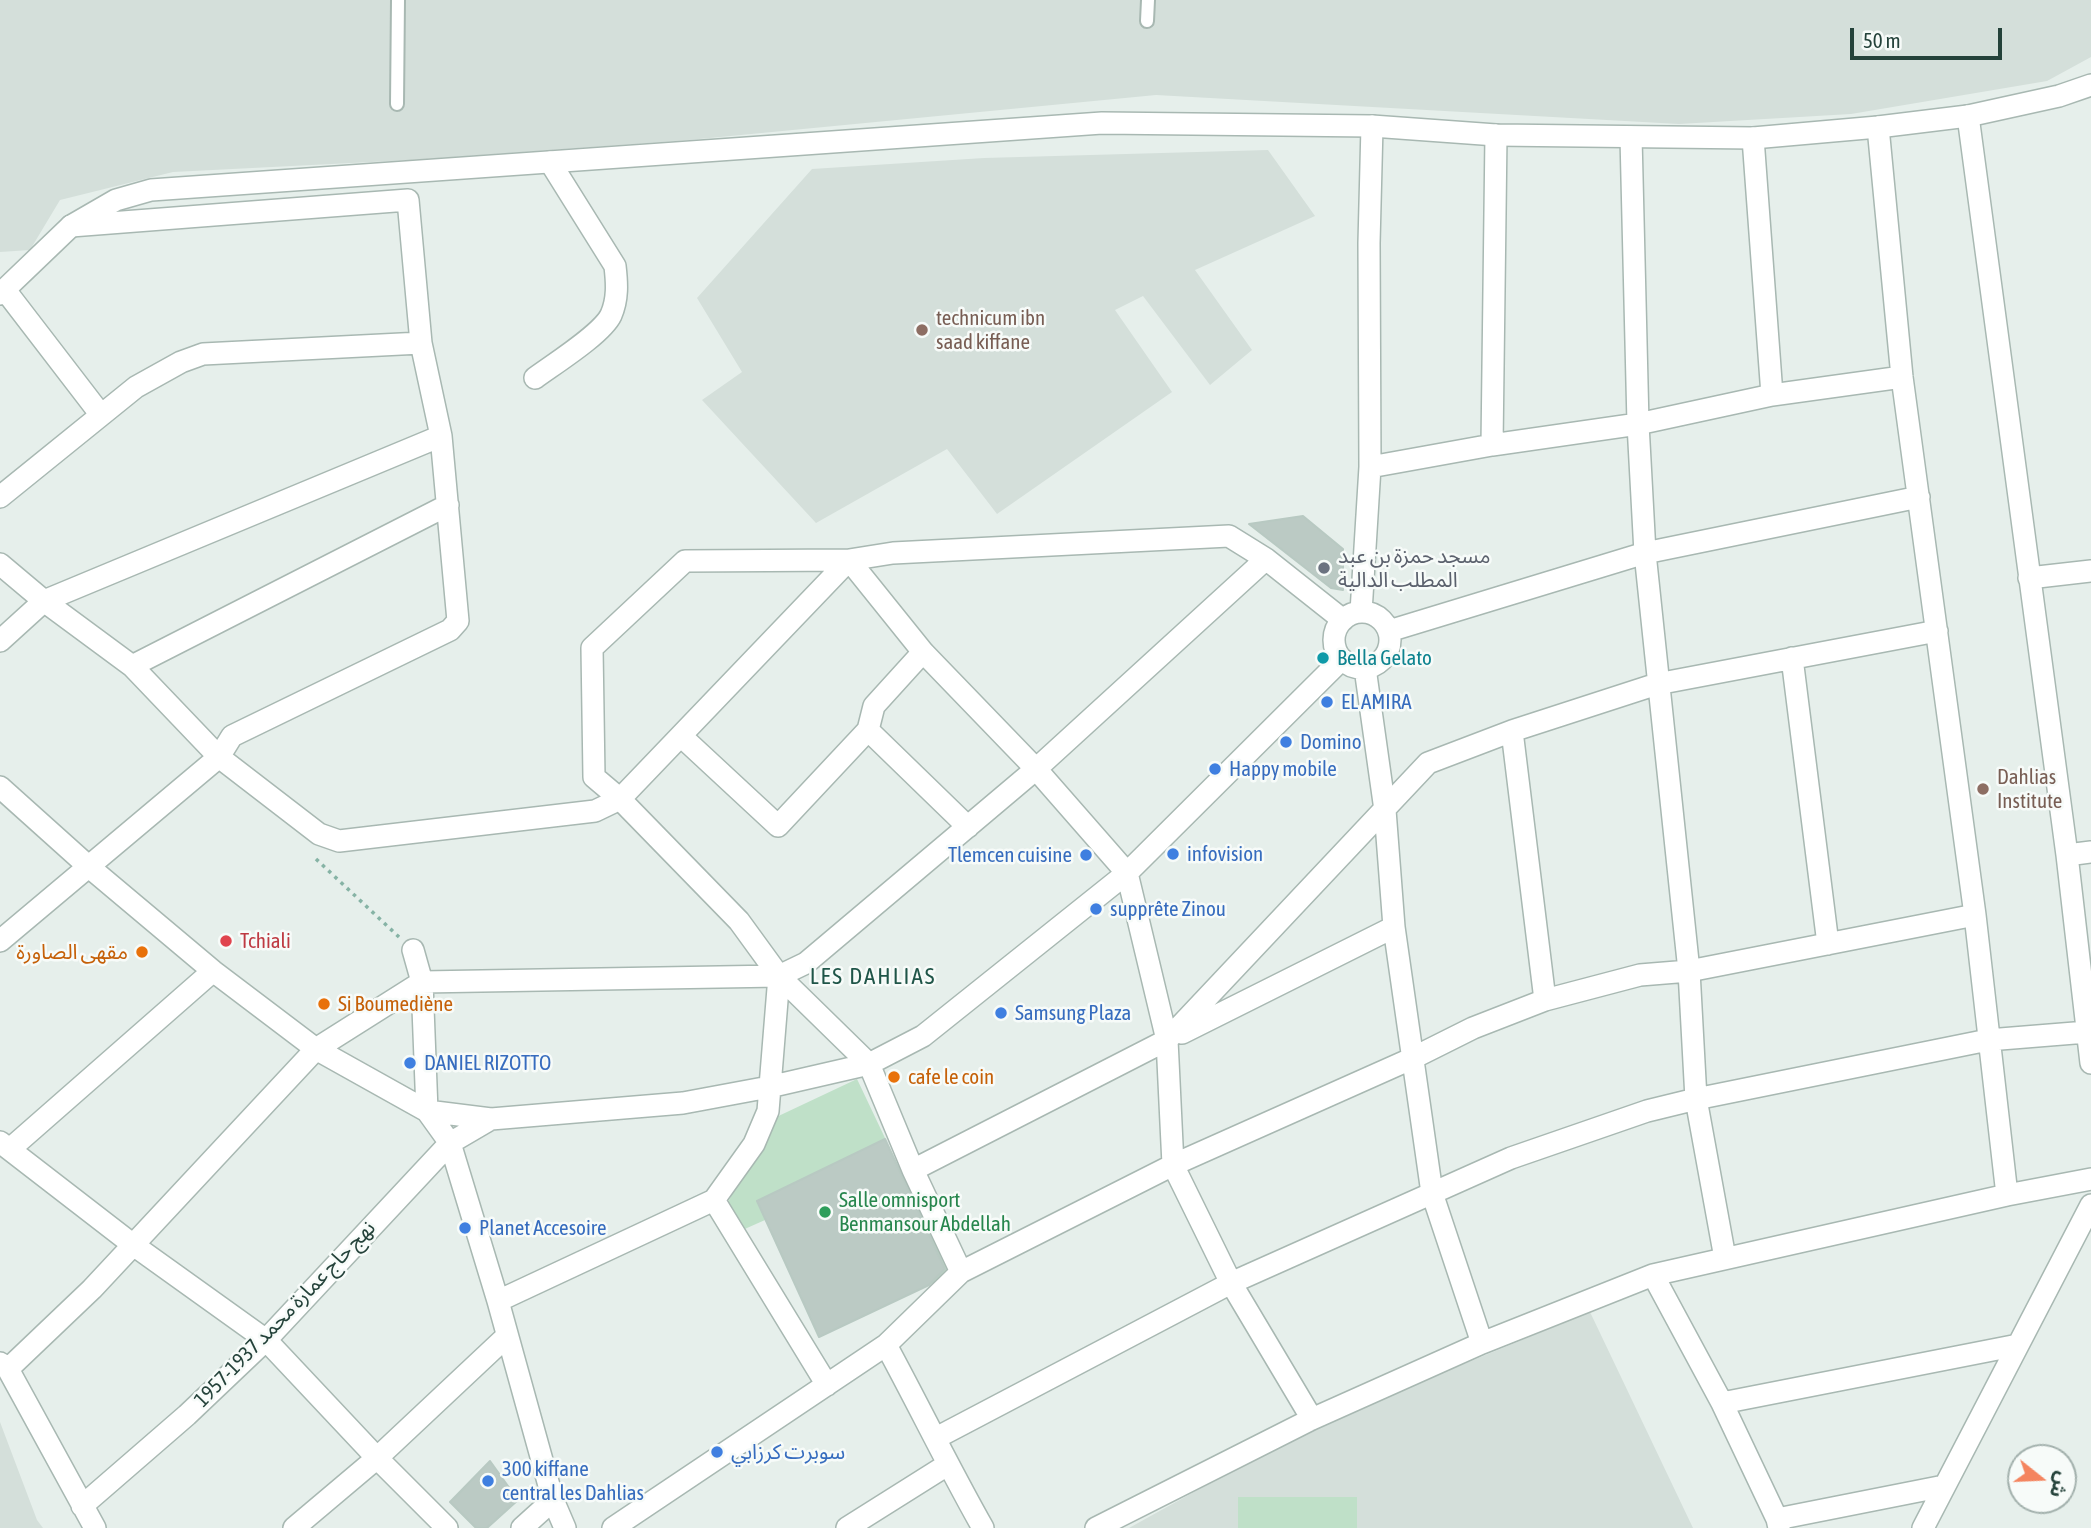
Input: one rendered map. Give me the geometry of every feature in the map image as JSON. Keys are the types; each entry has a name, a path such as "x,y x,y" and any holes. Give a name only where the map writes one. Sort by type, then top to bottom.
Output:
{"street":[{"path":"101,415 6,284 71,226 116,200 151,191 1102,123 1373,126 1496,135 1753,138 1968,116 2059,96 2091,85"},
{"path":"1968,116 2088,1004 2087,1032 2091,1063"},
{"path":"961,1272 913,1170 869,1064 779,976 739,920 620,799 594,777 593,648 685,561 849,560 893,553 1229,536 1352,616 1378,617 1389,631 1389,648 1380,662 1364,668 1348,664 1342,659 1335,644 1338,627 1352,616 1370,467 1368,243 1373,126"},
{"path":"1878,127 1902,377 1975,915 2007,1195"},
{"path":"1492,446 1496,135"},
{"path":"1631,137 1638,424 1645,553 1689,971 1696,1099 1725,1258"},
{"path":"1753,138 1772,396"},
{"path":"535,378 600,329 610,316 617,284 615,266 550,162"},
{"path":"0,941 219,757 232,736 450,630 458,621 441,436 421,343 408,200 71,226"},
{"path":"0,497 136,387 181,362 203,354 421,343"},
{"path":"1370,467 1638,424 1772,396 1902,377"},
{"path":"0,641 44,601 441,436"},
{"path":"1389,631 1645,553 1919,498"},
{"path":"132,666 448,505"},
{"path":"94,1528 4,1366 92,1289 316,1049 422,982 779,976 806,963 1036,769 1266,559"},
{"path":"0,564 44,601 132,666 219,757 319,834 339,841 594,811 620,799 849,560"},
{"path":"849,560 923,652 1036,769 1127,873 1167,1040 1173,1165 1231,1283 1312,1419"},
{"path":"2029,578 2091,571"},
{"path":"1167,1040 1428,763 1512,731 1657,684 1937,631"},
{"path":"681,736 778,825 868,730 874,706 923,652"},
{"path":"1792,658 1828,944"},
{"path":"0,786 88,866 213,971 316,1049 427,1111 491,1119 683,1103 869,1064 923,1036 1127,873 1342,659"},
{"path":"1364,668 1384,810 1394,927 1432,1193 1482,1342"},
{"path":"868,730 968,827"},
{"path":"1512,731 1545,1000"},
{"path":"2067,855 2091,852"},
{"path":"612,1528 886,1345 961,1272 1173,1165 1413,1058 1473,1028 1545,1000 1640,975 1689,971 1975,915"},
{"path":"913,1170 1394,927"},
{"path":"413,950 422,982 427,1111 450,1143 498,1301 553,1500 565,1528"},
{"path":"213,971 5,1145 132,1244 267,1340 377,1458 447,1528"},
{"path":"498,1301 713,1200 754,1144 768,1111 779,976"},
{"path":"936,1438 1231,1283 1511,1158 1647,1111 1696,1099 1988,1040 2087,1032"},
{"name":"نهج حاج عمارة محمد 1937-1957","path":"82,1506 187,1415 267,1340 450,1143 491,1119"},
{"path":"1096,1528 1312,1419 1482,1342 1653,1275 2091,1178"},
{"path":"713,1200 827,1385"},
{"path":"1923,1528 2091,1205"},
{"path":"1653,1275 1723,1404 1778,1523 1944,1486"},
{"path":"294,1528 377,1458 507,1336"},
{"path":"886,1345 936,1438 947,1465 983,1528"},
{"path":"1723,1404 2018,1345"},
{"path":"847,1528 947,1465"},
{"path":"522,1528 553,1500"}],"lane":[{"path":"397,104 398,0"},
{"path":"1147,0 1147,21"}],"path":[{"path":"316,859 413,950"}],"shaded area":[{"path":"0,0 2091,0 2091,57 2047,81 1851,114 1679,124 1156,95 689,140 411,160 173,172 60,200 30,250 0,252"},
{"name":"technicum ibn saad kiffane","path":"1268,150 1315,216 1195,270 1252,350 1210,385 1143,296 1115,310 1172,392 997,514 947,449 816,523 702,400 742,372 697,298 812,169 984,158"},
{"path":"1590,1312 1693,1528 1129,1528 1313,1426"},
{"path":"0,1422 37,1520 43,1528 0,1528"}],"green space":[{"name":"Salle omnisport Benmansour Abdellah","path":"857,1079 950,1275 819,1337 765,1220 738,1232 726,1206 770,1120"},
{"path":"1238,1497 1357,1497 1357,1528 1238,1528"}],"building":[{"name":"مسجد حمزة بن عبد المطلب الدالية","path":"1303,516 1343,549 1343,590 1331,588 1249,524"},
{"name":"Salle omnisport Benmansour Abdellah","path":"885,1139 945,1269 929,1285 819,1337 757,1201"},
{"name":"300 kiffane central les Dahlias","path":"490,1461 518,1500 487,1528 476,1528 450,1502"}],"place":[{"name":"technicum ibn saad kiffane","path":"922,330"},
{"name":"مسجد حمزة بن عبد المطلب الدالية","path":"1324,568"},
{"name":"Bella Gelato","path":"1323,658"},
{"name":"EL AMIRA","path":"1327,702"},
{"name":"Domino","path":"1286,742"},
{"name":"Happy mobile","path":"1215,769"},
{"name":"Dahlias Institute","path":"1983,789"},
{"name":"infovision","path":"1173,854"},
{"name":"Tlemcen cuisine","path":"1086,855"},
{"name":"supprête Zinou","path":"1096,909"},
{"name":"Tchiali","path":"226,941"},
{"name":"مقهى الصاورة","path":"142,952"},
{"name":"Si Boumediène","path":"324,1004"},
{"name":"Samsung Plaza","path":"1001,1013"},
{"name":"DANIEL RIZOTTO","path":"410,1063"},
{"name":"cafe le coin","path":"894,1077"},
{"name":"Salle omnisport Benmansour Abdellah","path":"825,1212"},
{"name":"Planet Accesoire","path":"465,1228"},
{"name":"سوبرت كرزابي","path":"717,1452"},
{"name":"300 kiffane central les Dahlias","path":"488,1481"}],"district":[{"name":"LES DAHLIAS","path":"873,977"}]}
